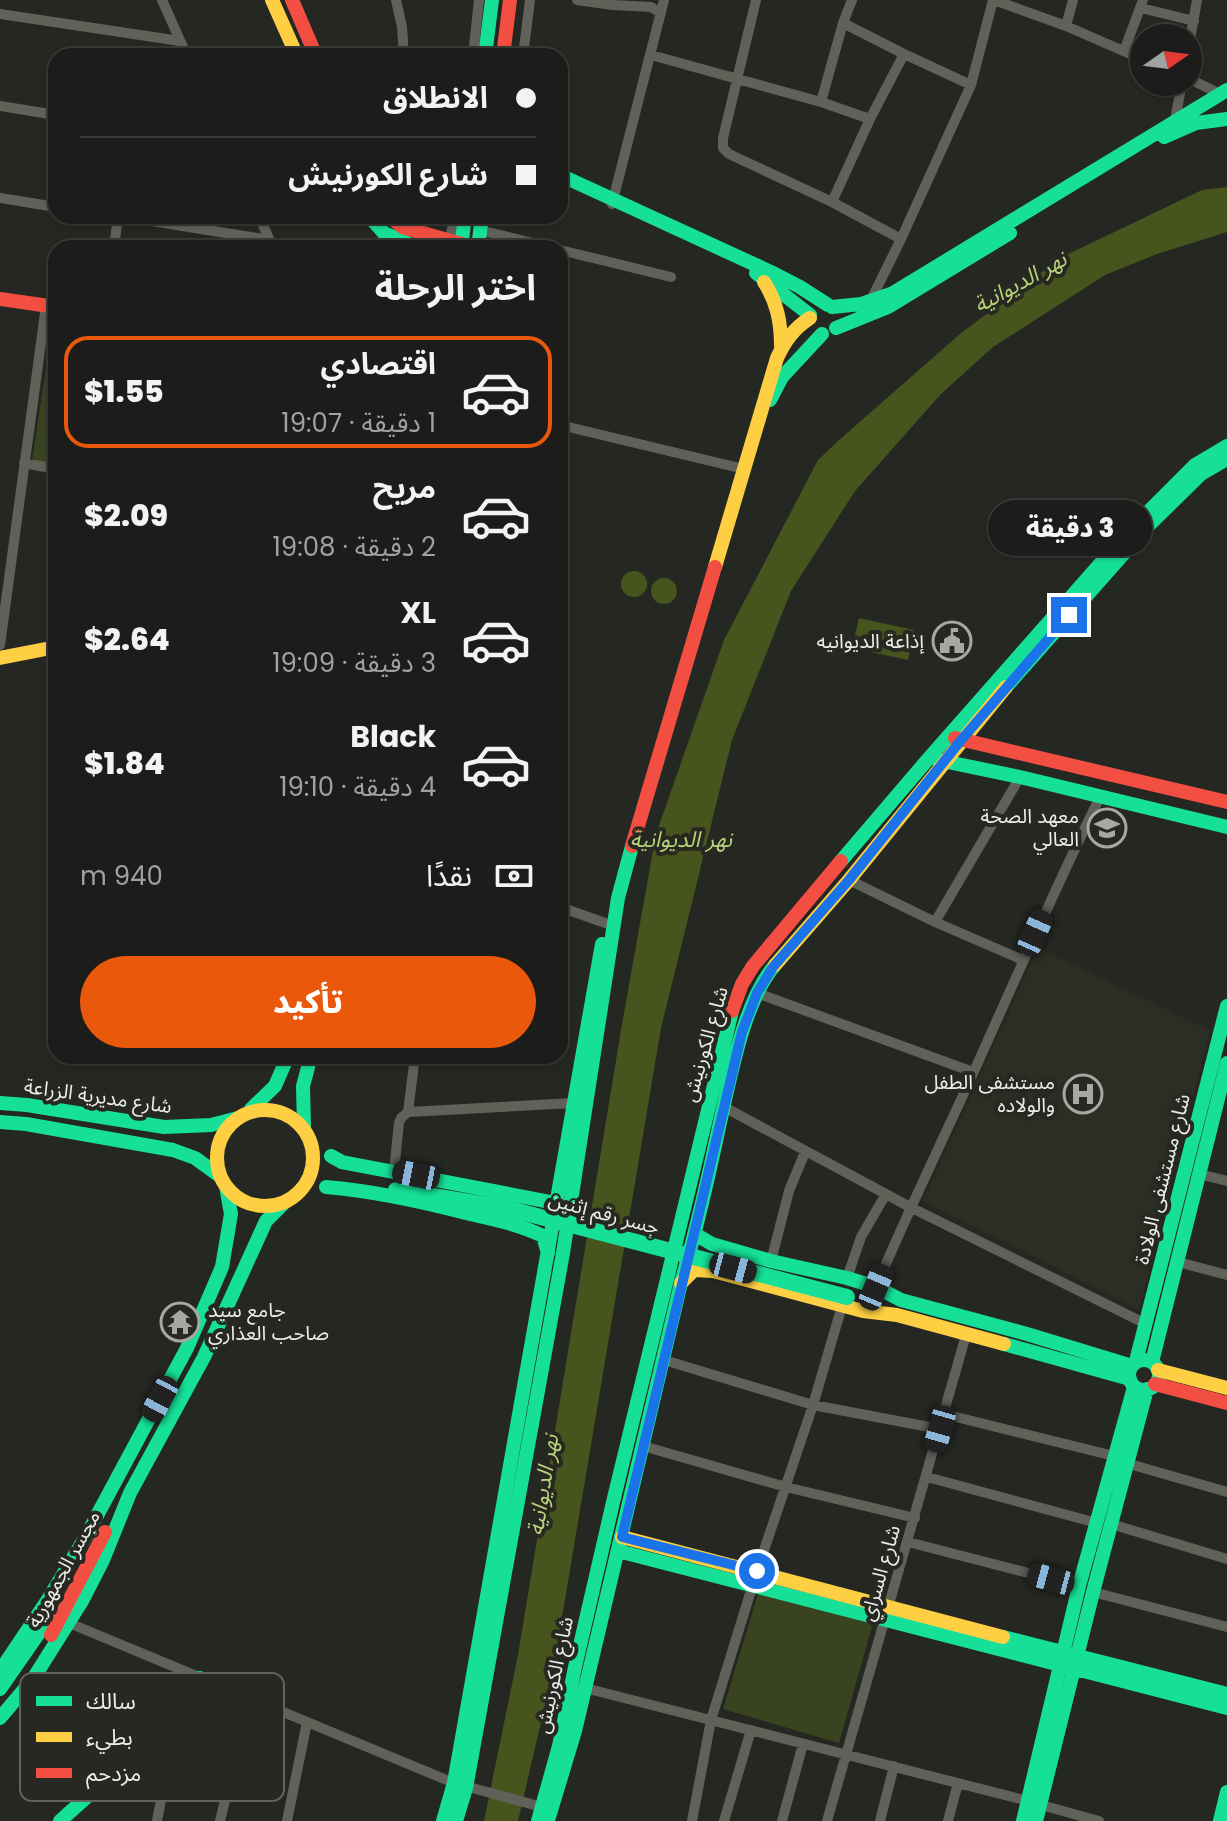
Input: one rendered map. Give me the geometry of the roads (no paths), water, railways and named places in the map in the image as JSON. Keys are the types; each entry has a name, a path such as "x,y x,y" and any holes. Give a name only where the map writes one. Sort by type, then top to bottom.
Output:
{"main road":[{"path":"272,0 293,48"},
{"path":"292,0 313,48"},
{"path":"486,48 492,0"},
{"path":"504,48 510,0"},
{"path":"456,1821 468,1788 618,898 781,349 794,329 819,305 870,302 893,293 1224,92"},
{"path":"568,179 760,275 810,316 811,326 829,331 898,302 1171,133 1196,123 1227,120"},
{"path":"568,185 771,272 800,287 838,314 839,319 829,331 782,377 754,432"},
{"path":"376,224 393,240"},
{"path":"398,224 445,240"},
{"path":"760,275 777,307 781,349"},
{"path":"0,299 48,306"},
{"name":"شارع الكورنيش","path":"582,1669 620,1544 622,1501 643,1446 695,1234 724,1107 738,995 752,965 857,842 937,759 1149,510 1195,465 1227,446"},
{"name":"شارع الكورنيش","path":"955,738 1010,682 1148,526 1190,483 1227,459"},
{"path":"0,658 48,649"},
{"path":"955,738 1227,802"},
{"path":"937,759 1227,827"},
{"name":"شارع الكورنيش","path":"541,1814 572,1743 578,1686 735,1028 765,977 872,853 937,759"},
{"path":"1138,806 1143,782"},
{"path":"857,842 872,853"},
{"path":"564,1205 574,1103 601,949 618,898"},
{"path":"752,965 765,977"},
{"name":"شارع مستشفى الولادة","path":"1143,1375 1178,1262 1199,1174 1227,1006"},
{"name":"شارع مستشفى الولادة","path":"1143,1375 1146,1324 1214,1083 1227,1063"},
{"path":"0,1671 47,1601 106,1500 187,1348 222,1267 231,1214 218,1163 219,1150 229,1128 275,1086 285,1064"},
{"path":"37,1673 69,1623 103,1560 130,1493 204,1357 266,1221 297,1194 306,1180 311,1167 311,1152 302,1100 309,1064"},
{"name":"شارع مديرية الزراعة","path":"0,1103 164,1127 211,1125 240,1116"},
{"path":"240,1116 260,1109 275,1109 294,1117 339,1164 359,1173 564,1205"},
{"name":"شارع مديرية الزراعة","path":"0,1122 41,1126 173,1150 195,1158 223,1181"},
{"path":"297,1194 345,1183 396,1180"},
{"name":"جسر رقم إثنين","path":"396,1180 555,1212 845,1292"},
{"path":"223,1181 235,1195 255,1206 283,1204"},
{"path":"326,1187 431,1204 524,1227 543,1236 556,1253"},
{"path":"695,1234 707,1242 771,1261 845,1292 876,1287 899,1307 966,1335 1143,1375 1227,1388"},
{"path":"681,1283 694,1270 707,1270 845,1292 899,1307 1027,1334 1227,1403"},
{"path":"1023,1821 1035,1809 1086,1589 1143,1375"},
{"name":"مجسر الجمهورية","path":"0,1689 130,1493"},
{"name":"مجسر الجمهورية","path":"21,1673 52,1633 82,1567 106,1500"},
{"path":"620,1544 1069,1660 1227,1694"},
{"path":"1069,1660 1227,1708"},
{"name":"مجسر الجمهورية","path":"0,1701 20,1675"},
{"path":"0,1718 20,1694"},
{"path":"443,1821 468,1788"},
{"path":"1220,1821 1227,1792"},
{"path":"60,1821 82,1801"}],"street":[{"path":"162,0 183,48"},
{"path":"396,0 403,48"},
{"path":"474,48 479,0"},
{"path":"524,48 530,0"},
{"path":"577,0 651,7 661,13"},
{"path":"613,203 664,0"},
{"path":"756,0 723,148 729,154 832,202 901,239"},
{"path":"821,102 852,0"},
{"path":"870,302 971,85 994,0 1130,54"},
{"path":"1066,26 1073,0"},
{"path":"1193,24 1197,0"},
{"path":"1124,51 1142,4 1194,21"},
{"path":"0,14 180,41"},
{"path":"843,23 971,85"},
{"path":"832,202 904,54"},
{"path":"651,55 821,102 870,119"},
{"path":"1202,83 1224,92"},
{"path":"1175,121 1179,96"},
{"path":"0,106 48,114"},
{"path":"0,198 48,206"},
{"path":"162,224 249,240"},
{"path":"488,224 531,240"},
{"path":"568,252 671,277"},
{"path":"0,645 24,463 48,323"},
{"path":"568,427 744,469"},
{"path":"24,463 48,468"},
{"path":"935,922 1020,777"},
{"path":"876,1287 1059,879 1100,797"},
{"path":"849,880 1023,960"},
{"path":"568,910 608,924"},
{"path":"757,993 973,1072"},
{"path":"408,1112 414,1064"},
{"path":"396,1180 399,1123 408,1112 574,1103"},
{"path":"724,1107 910,1207 1146,1324"},
{"path":"771,1261 789,1191 805,1152"},
{"path":"1199,1174 1227,1181"},
{"path":"692,1821 711,1720 813,1405 861,1237 886,1194"},
{"path":"1178,1262 1227,1275"},
{"name":"شارع السراي","path":"827,1821 966,1335"},
{"path":"664,1360 813,1405 940,1429"},
{"path":"944,1414 1120,1459 1227,1492"},
{"path":"643,1446 786,1487 915,1518"},
{"path":"927,1477 1227,1559"},
{"path":"908,1542 1227,1627"},
{"path":"69,1623 188,1673"},
{"path":"578,1686 958,1783 1035,1809 1099,1821"},
{"path":"284,1713 468,1788 541,1814"},
{"path":"287,1821 307,1722"},
{"path":"724,1821 751,1730"},
{"path":"782,1821 803,1744"},
{"path":"880,1821 894,1766"},
{"path":"948,1821 958,1783"},
{"path":"157,1821 161,1801"},
{"path":"220,1821 225,1801"}],"water":[{"name":"نهر الديوانية","path":"1227,187 1227,232 1157,254 1105,275 993,347 941,394 855,491 791,591 732,740 661,1028 553,1671 518,1821 484,1821 518,1655 656,834 724,640 818,460 838,441 960,334 1060,258 1202,190"},
{"path":"634,571 643,575 647,584 643,593 634,597 625,593 621,584 625,575"},
{"path":"664,578 673,582 677,591 673,600 664,604 655,600 651,591 655,582"},
{"path":"859,618 914,630 908,660 852,648"}],"place":[{"name":"إذاعة الديوانيه","path":"952,641"},
{"name":"معهد الصحة العالي","path":"1107,828"},
{"name":"مستشفى الطفل والولاده","path":"1083,1094"},
{"name":"جامع سيد صاحب العذاري","path":"180,1322"}]}
